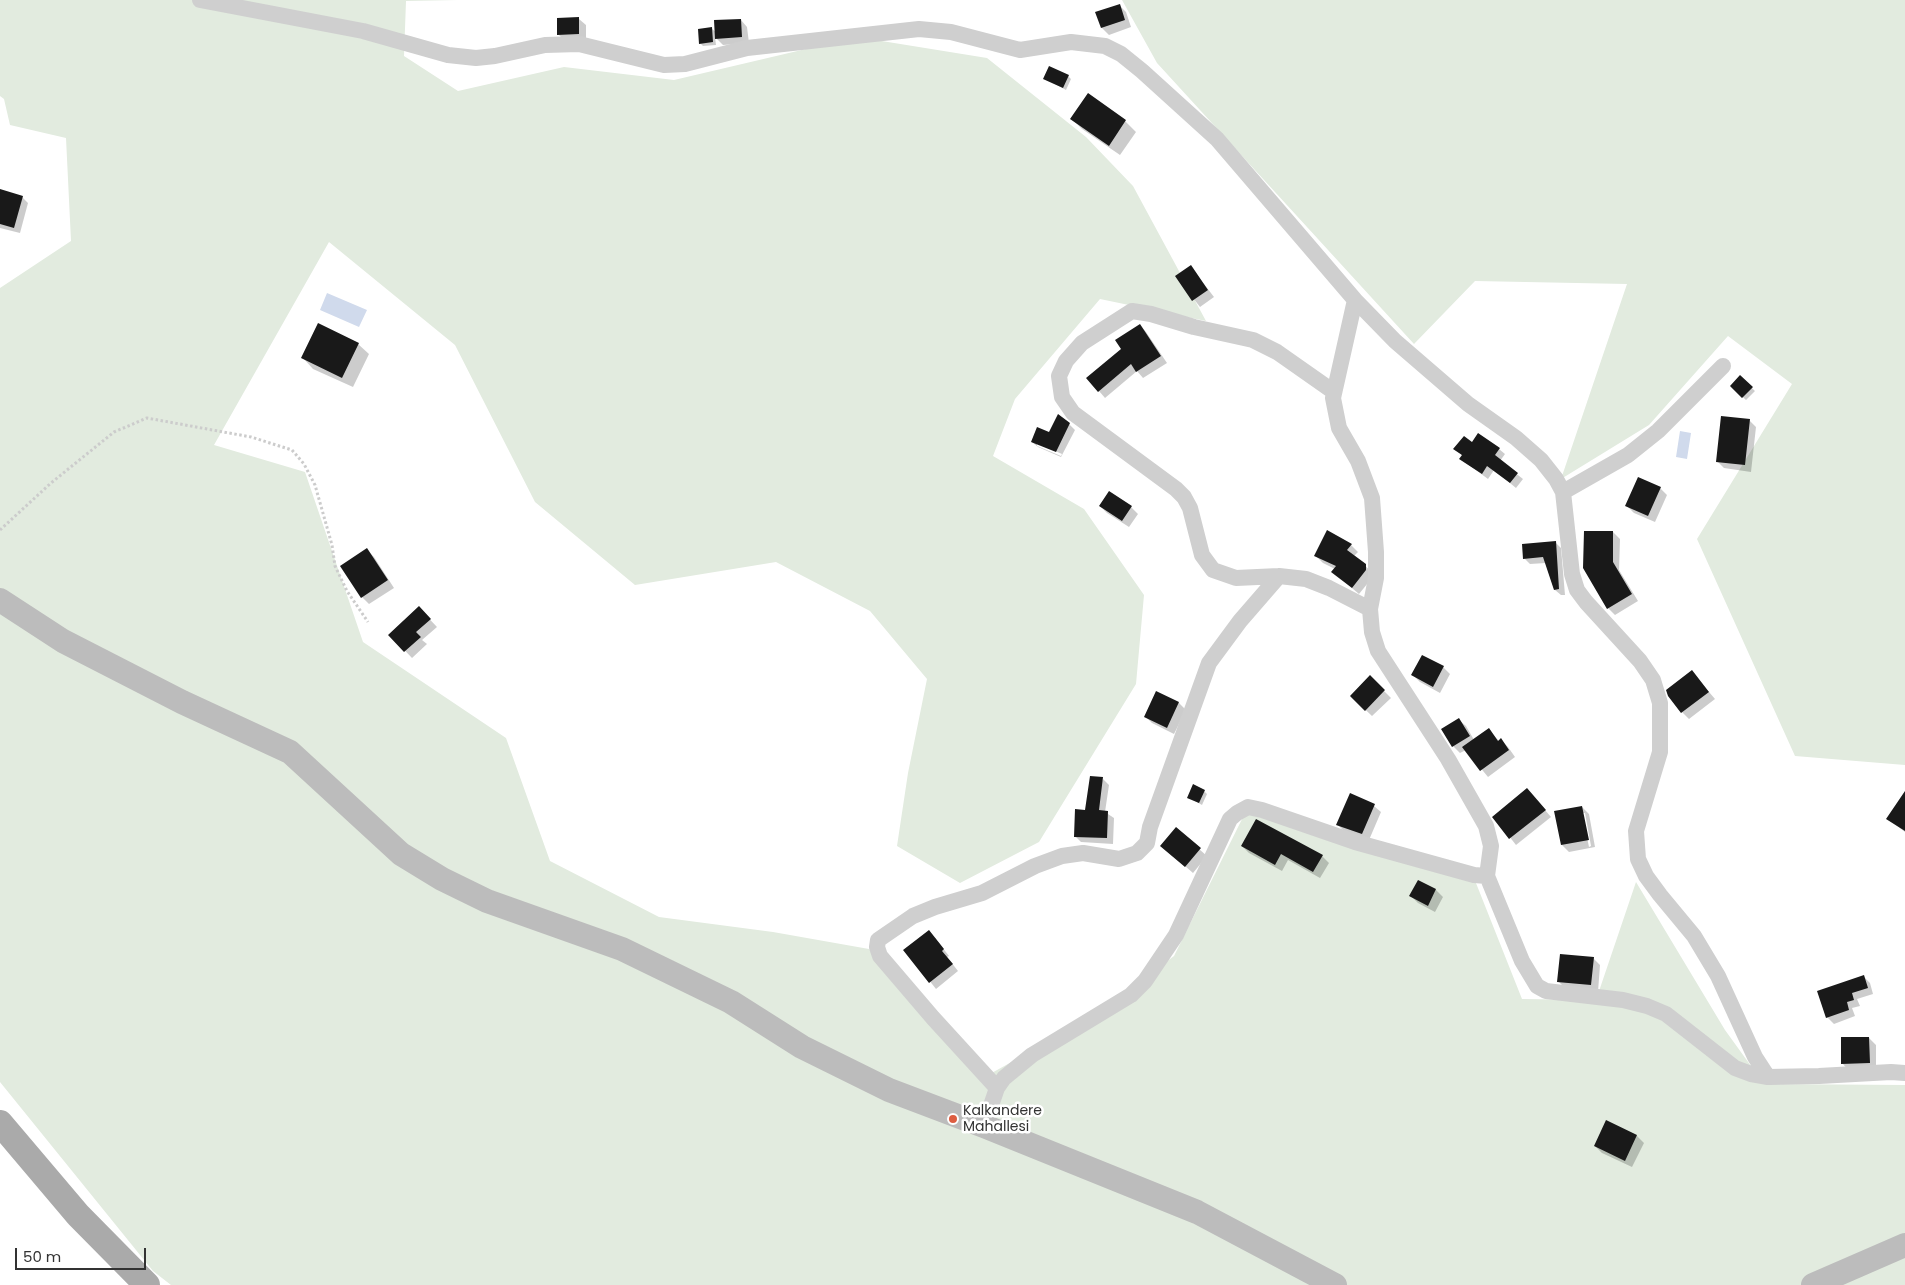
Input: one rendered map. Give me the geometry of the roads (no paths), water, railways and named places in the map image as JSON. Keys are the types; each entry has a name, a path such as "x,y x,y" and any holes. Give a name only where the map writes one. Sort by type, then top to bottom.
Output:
{"main road":[{"path":"0,1123 78,1216 147,1285"}],"street":[{"path":"200,0 363,31 448,55 476,58 495,56 544,45 579,44 664,65 685,64 747,48 919,29 951,32 1020,50 1071,42 1105,46 1121,54 1217,139 1356,300 1395,341 1468,404 1516,438 1541,460 1556,479 1563,492 1572,574 1577,590 1640,661 1653,680 1660,703 1660,752 1636,831 1638,859 1646,876 1694,936 1718,976 1755,1057 1768,1077"},
{"path":"1356,300 1334,392 1335,413 1339,428 1358,461 1372,498 1376,537 1376,578 1370,609 1372,632 1378,651 1448,759 1486,826 1491,846 1487,876 1522,961 1537,986 1546,991 1623,1000 1647,1006 1666,1014 1735,1068 1751,1074 1768,1077 1905,1073"},
{"path":"1334,392 1277,352 1253,340 1132,310 1082,343 1066,361 1059,376 1062,397 1073,414 1176,489 1184,497 1190,508 1202,555 1213,570 1236,578 1279,576 1306,579 1329,588 1370,609"},
{"path":"1563,492 1628,455 1658,431 1722,366"},
{"path":"997,1088 880,956 877,947 878,940 912,916 982,893 1035,866 1062,856 1083,853 1119,859 1137,853 1147,844 1150,827 1209,663 1240,621 1279,576"},
{"path":"0,600 63,641 182,702 290,752 401,854 442,879 486,901 622,950 731,1002 802,1047 888,1090 984,1126 1197,1212 1335,1285"},
{"path":"984,1126 997,1088 1004,1078 1032,1055 1131,996 1145,981 1176,936 1230,819 1248,807 1262,810 1355,842 1474,875 1487,876"},
{"path":"1813,1285 1905,1245"}],"water":[{"path":"327,293 367,310 359,327 320,310"},
{"path":"1680,431 1691,433 1687,459 1676,457"}],"place":[{"name":"Kalkandere Mahallesi","path":"953,1119"}]}
